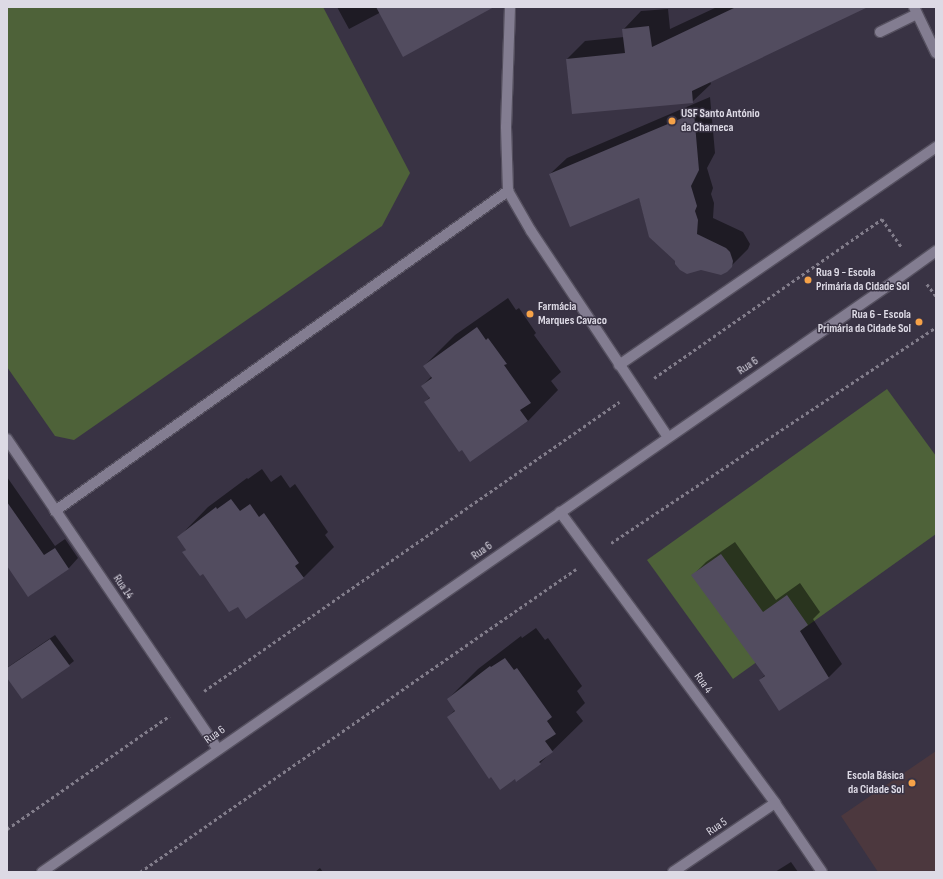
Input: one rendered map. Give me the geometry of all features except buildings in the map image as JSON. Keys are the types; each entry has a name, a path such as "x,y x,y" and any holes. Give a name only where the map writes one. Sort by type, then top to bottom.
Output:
{"street":[{"path":"510,7 506,127 508,191 531,231 668,437"},
{"path":"880,32 916,11 936,54"},
{"path":"619,365 936,147"},
{"path":"55,511 508,191"},
{"name":"Rua 6","path":"42,872 936,251"},
{"name":"Rua 14","path":"7,439 218,749"},
{"name":"Rua 4","path":"560,512 775,803 822,872"},
{"name":"Rua 5","path":"673,872 775,803"}],"path":[{"path":"649,382 882,219 914,267"},
{"path":"610,544 936,327"},
{"path":"200,694 620,401"},
{"path":"140,872 581,565"},
{"path":"7,828 175,712"}],"shaded area":[{"name":"Escola Básica da Cidade Sol","path":"936,751 936,872 878,872 841,816"}],"green space":[{"path":"7,7 323,7 410,173 382,226 74,440 55,436 7,367"},
{"path":"887,389 936,456 936,534 733,679 647,560"}],"place":[{"name":"USF Santo António da Charneca","path":"672,121"},
{"name":"Rua 9 - Escola Primária da Cidade Sol","path":"808,280"},
{"name":"Farmácia Marques Cavaco","path":"530,314"},
{"name":"Rua 6 - Escola Primária da Cidade Sol","path":"919,322"},
{"name":"Escola Básica da Cidade Sol","path":"912,783"}]}
